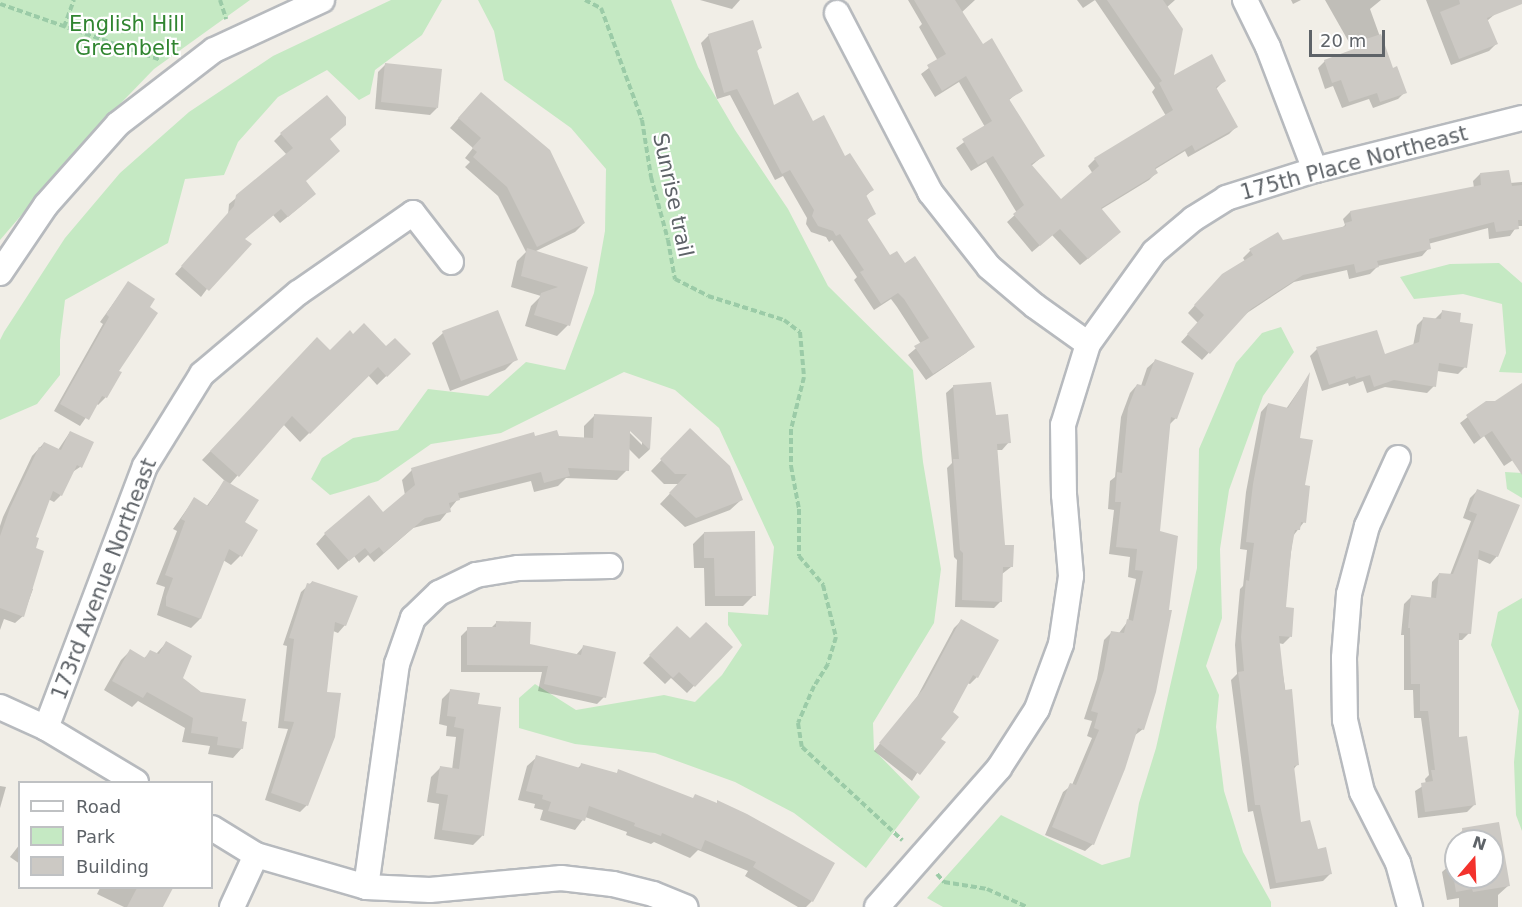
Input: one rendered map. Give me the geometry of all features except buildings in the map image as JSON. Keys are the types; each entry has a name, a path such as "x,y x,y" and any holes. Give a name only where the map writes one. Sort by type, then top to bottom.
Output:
{"street":[{"path":"0,273 46,205 118,124 214,50 322,0"},
{"path":"1245,0 1268,47 1315,170"},
{"path":"837,13 930,192 988,267 1035,306 1088,344"},
{"name":"175th Place Northeast","path":"877,907 999,768 1037,710 1061,644 1071,576 1064,495 1063,425 1088,344 1154,252 1193,219 1226,198 1315,170 1522,118"},
{"name":"173rd Avenue Northeast","path":"46,728 145,465 202,374 298,292 412,213 451,262"},
{"path":"1398,458 1367,526 1349,594 1344,658 1345,720 1362,792 1398,863 1410,907"},
{"path":"366,887 397,664 413,618 439,593 476,574 518,568 610,566"},
{"path":"0,707 46,728 133,781"},
{"path":"213,829 256,855 366,887 430,890 561,878 613,884 653,894 685,907"},
{"path":"232,907 256,855"}],"path":[{"path":"64,27 74,0"},
{"name":"Sunrise trail","path":"585,0 601,8 642,120 651,177 668,240 675,279 708,296 784,320 800,332 804,377 791,429 791,466 799,509 799,556 823,585 836,638 828,664 814,686 798,723 802,747 902,840"},
{"path":"0,4 189,70"},
{"path":"933,870 944,882 987,889 1027,907"}],"green space":[{"name":"English Hill Greenbelt","path":"0,0 250,0 154,69 92,133 0,240"},
{"path":"391,0 442,0 422,35 375,70 370,94 359,100 327,70 278,97 238,142 224,175 185,179 168,243 65,300 60,340 60,375 37,404 0,420 0,340 65,238 120,173 189,112 273,56"},
{"path":"478,0 671,0 698,67 735,130 788,209 828,286 913,370 923,462 941,569 934,623 873,723 874,750 920,797 866,868 794,813 735,782 655,753 575,744 519,728 519,698 535,684 576,710 664,695 695,702 722,675 742,645 728,625 728,612 768,615 774,547 719,428 675,390 624,372 501,433 431,444 378,481 330,495 311,479 322,458 353,438 398,430 428,389 488,396 526,362 565,370 594,293 605,231 606,169 571,128 504,80 494,31"},
{"path":"1499,263 1522,283 1522,373 1499,372 1506,353 1502,304 1463,294 1414,299 1400,277 1450,264"},
{"path":"1281,327 1294,352 1263,396 1229,490 1220,549 1222,618 1206,666 1219,695 1216,727 1224,791 1243,852 1271,902 1271,907 943,907 927,898 1001,815 1102,865 1130,857 1139,803 1156,748 1197,568 1199,449 1236,363 1262,333"},
{"path":"1505,472 1522,473 1522,498 1507,489"},
{"path":"1522,598 1522,831 1516,815 1514,762 1519,711 1491,645 1498,612"}]}
